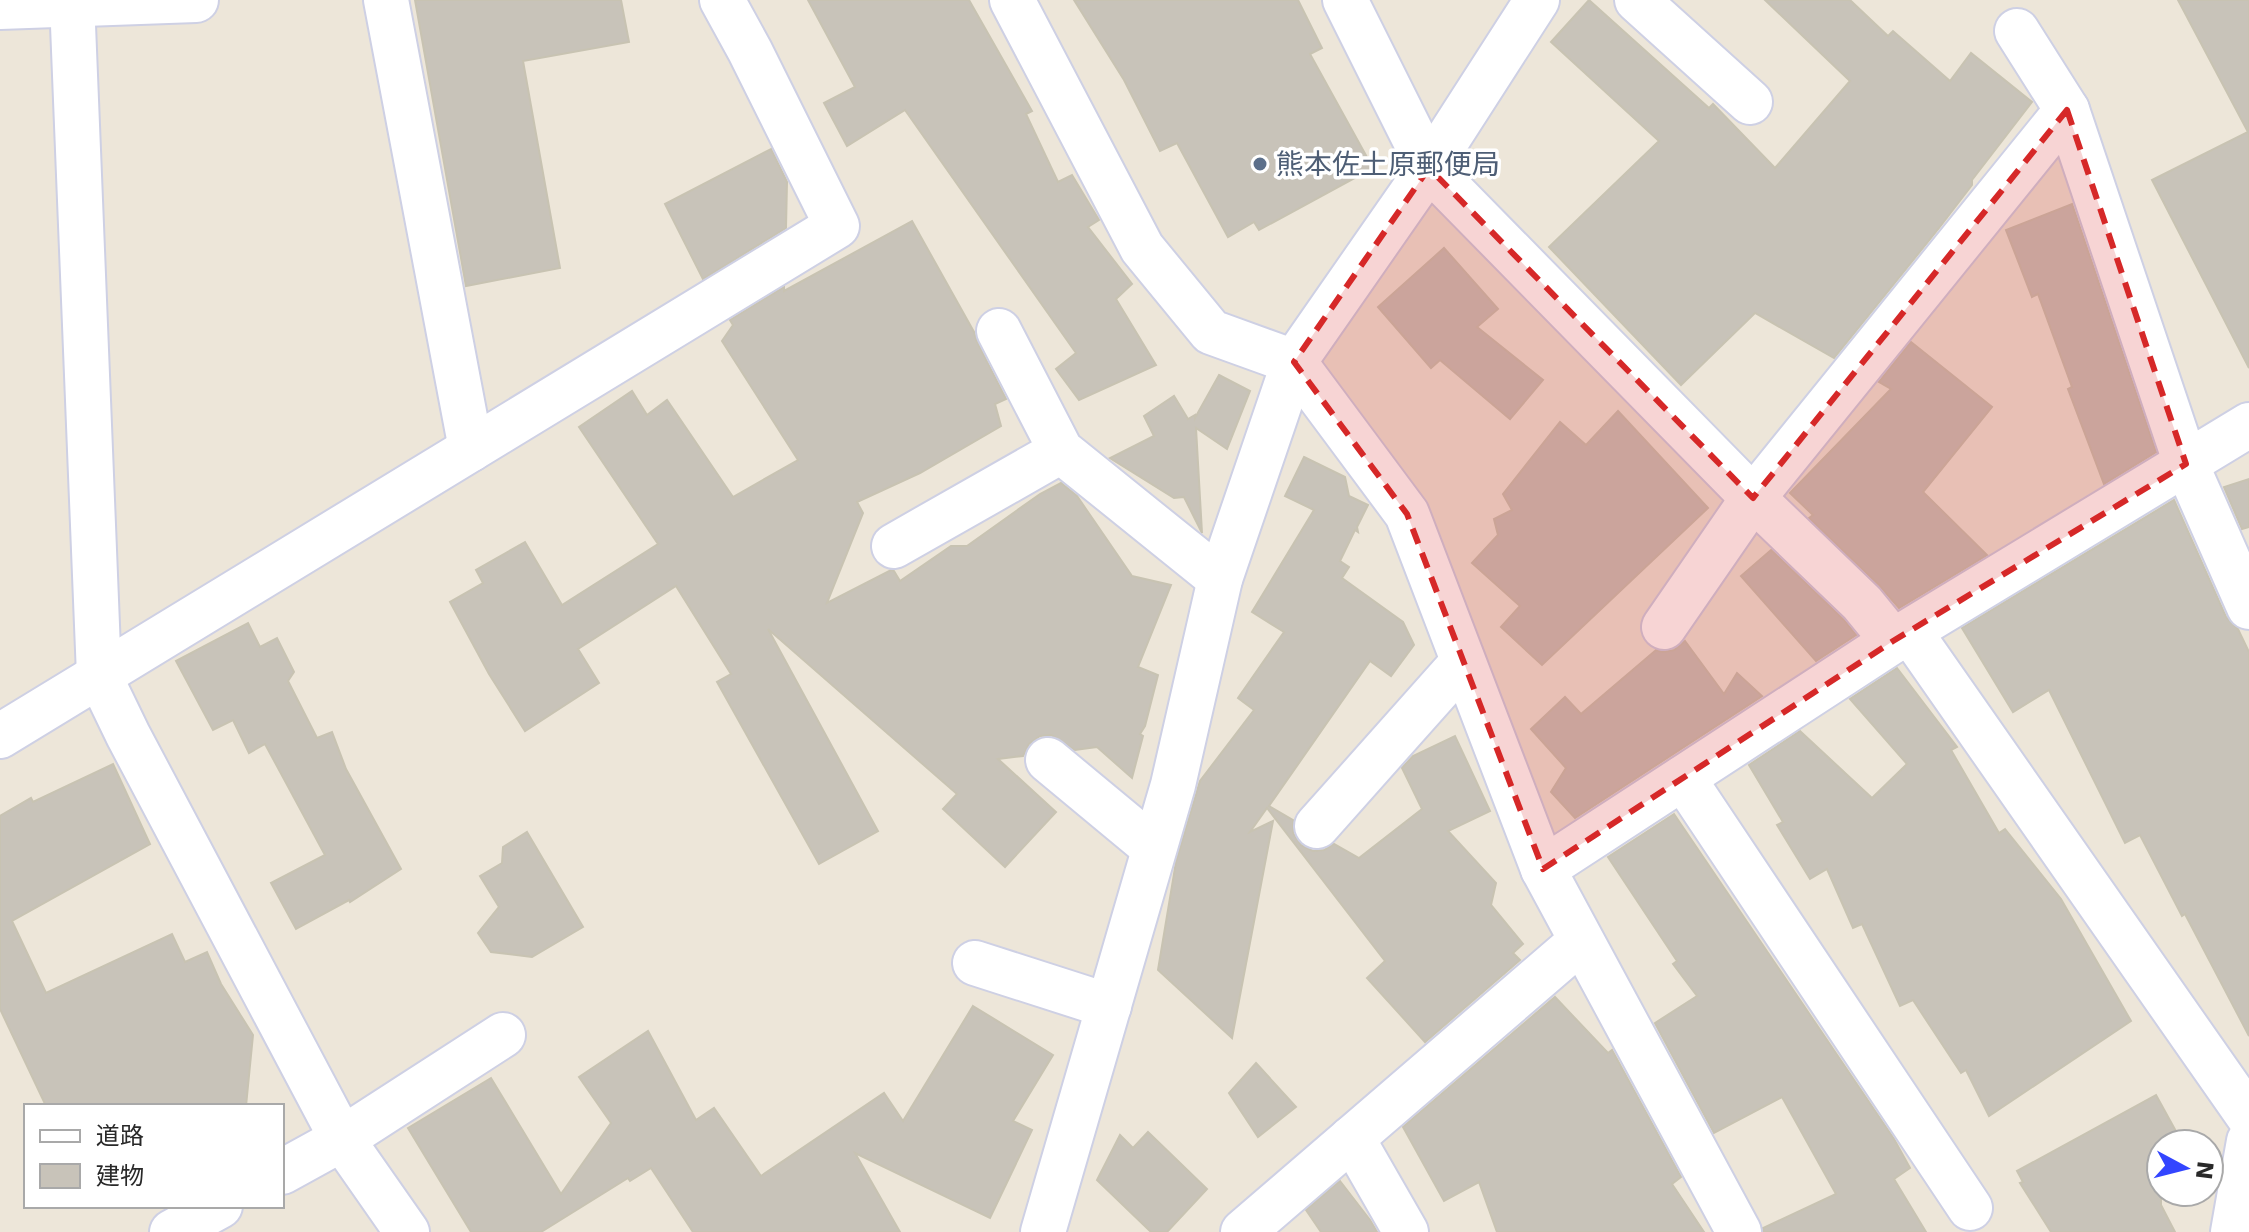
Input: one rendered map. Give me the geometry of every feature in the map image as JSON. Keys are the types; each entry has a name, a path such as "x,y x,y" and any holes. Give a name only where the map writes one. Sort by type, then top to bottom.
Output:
{"street":[{"path":"0,7 196,0"},
{"path":"386,0 471,449"},
{"path":"0,736 837,226 722,0"},
{"path":"1012,0 1142,248 1211,332 1294,362 1407,514 1543,869 1739,1232"},
{"path":"1345,0 1429,168 1753,498 1862,603 1902,636 2249,1117"},
{"path":"1043,1232 1173,785 1220,579 1294,362 1429,168 1537,0"},
{"path":"1637,0 1750,102"},
{"path":"72,3 99,675 135,749 342,1139 407,1232"},
{"path":"2017,31 2067,110 2186,464 2249,607"},
{"path":"1664,627 1753,498 2067,110"},
{"path":"999,331 1061,451 1220,579"},
{"path":"1543,869 1902,636 2249,425"},
{"path":"894,546 1061,451"},
{"path":"1317,826 1463,662"},
{"path":"1048,760 1154,848"},
{"path":"1683,778 1970,1208"},
{"path":"1243,1232 1581,941"},
{"path":"975,963 1109,1006"},
{"path":"284,1171 342,1139 503,1035"},
{"path":"1352,1138 1406,1232"},
{"path":"2233,1232 2249,1141"},
{"path":"172,1232 216,1208"}],"highlighted area":[{"path":"2067,110 2186,464 1893,641 1543,869 1407,514 1294,362 1429,168 1753,498"}],"building":[{"path":"415,0 621,0 629,42 523,61 560,268 466,286"},
{"path":"808,0 969,0 1032,111 1026,114 1058,182 1072,175 1099,220 1088,227 1132,284 1116,299 1156,365 1079,400 1056,369 1076,353 905,110 847,146 824,103 855,87"},
{"path":"1074,0 1298,0 1322,48 1310,54 1373,168 1259,230 1254,222 1228,237 1177,143 1160,151 1124,80"},
{"path":"1589,0 1709,108 1713,104 1775,168 1850,81 1765,0 1850,0 1888,36 1893,31 1950,81 1971,53 2032,102 1939,228 1834,358 1755,313 1681,385 1549,247 1659,141 1551,42"},
{"path":"2178,0 2249,0 2249,368 2152,180 2248,132"},
{"path":"771,149 787,182 786,228 703,279 665,204"},
{"path":"2072,204 2156,452 2104,484 2068,389 2072,387 2038,294 2032,297 2006,230"},
{"path":"912,221 974,332 1006,399 995,404 1001,426 920,473 857,502 863,513 827,603 891,570 900,581 951,546 967,546 1040,494 1061,483 1077,496 1132,576 1171,585 1138,667 1158,675 1145,726 1140,734 1143,736 1132,778 1097,747 1075,750 1051,735 1040,736 1029,744 1023,756 998,759 1056,812 1005,867 943,809 957,794 768,629 878,831 819,864 717,682 731,674 676,586 578,649 599,683 525,731 489,674 450,602 483,583 476,570 525,542 562,605 658,544 579,427 632,391 647,415 667,400 733,497 798,460 722,341 733,325 730,320 784,287 784,291"},
{"path":"1444,248 1498,309 1477,327 1543,380 1510,419 1440,360 1431,368 1378,307"},
{"path":"1911,342 1992,407 1923,492 1987,555 1899,608 1809,518 1813,515 1790,493 1891,389 1879,382"},
{"path":"1219,375 1250,391 1227,449 1196,428 1202,533 1184,497 1174,498 1110,458 1154,436 1144,416 1174,396 1188,419 1195,415 1195,418"},
{"path":"1618,411 1708,508 1542,665 1501,627 1520,606 1472,563 1498,535 1494,519 1512,510 1503,494 1560,422 1586,445"},
{"path":"1304,457 1345,477 1349,496 1368,505 1357,527 1358,532 1355,530 1340,561 1349,567 1342,578 1403,622 1414,645 1391,676 1370,661 1269,806 1293,820 1293,833 1301,845 1313,851 1324,850 1334,844 1359,858 1422,809 1402,768 1413,756 1455,736 1490,811 1448,831 1496,883 1491,905 1523,944 1513,953 1520,960 1425,1042 1367,978 1385,961 1267,808 1250,832 1273,821 1232,1038 1158,970 1176,862 1200,781 1254,710 1238,698 1284,632 1252,612 1314,510 1285,496"},
{"path":"2249,479 2249,527 2242,529 2224,487"},
{"path":"2174,500 2226,617 2238,629 2249,652 2249,1036 2140,835 2125,843 2049,690 2013,712 1962,628"},
{"path":"1771,550 1856,635 1816,661 1741,576"},
{"path":"248,623 260,647 277,638 294,672 288,681 317,738 332,732 346,769 401,869 350,902 296,929 271,883 325,855 265,744 249,753 233,720 213,730 176,661"},
{"path":"1685,641 1724,694 1737,673 1762,696 1575,818 1551,792 1566,768 1531,729 1565,697 1581,714 1656,650 1674,650"},
{"path":"1897,668 1957,747 1951,750 1999,833 2005,829 2061,899 2131,1021 1989,1116 1966,1070 1961,1073 1913,1000 1900,1006 1862,924 1853,928 1827,869 1810,879 1777,825 1783,822 1749,765 1800,731 1872,798 1907,764 1850,699"},
{"path":"113,764 150,844 12,921 46,993 172,934 185,962 207,952 221,984 253,1035 246,1104 45,1104 0,1009 0,816 31,798 33,802"},
{"path":"1674,814 1894,1139 1910,1168 1894,1179 1926,1232 1764,1232 1763,1228 1836,1194 1782,1097 1714,1133 1655,1023 1697,996 1673,964 1677,961 1608,857"},
{"path":"527,832 583,927 532,957 491,952 478,933 499,907 480,876 502,863 503,847"},
{"path":"1555,997 1608,1053 1612,1050 1681,1177 1672,1184 1704,1232 1497,1232 1479,1182 1444,1201 1403,1127"},
{"path":"973,1006 1053,1055 1013,1121 1032,1130 990,1218 855,1153 900,1232 693,1232 651,1168 630,1181 628,1178 541,1232 471,1232 408,1128 491,1078 561,1194 611,1123 579,1077 648,1031 696,1120 714,1108 761,1176 884,1093 903,1121"},
{"path":"1256,1063 1296,1107 1258,1137 1229,1093"},
{"path":"2156,1095 2174,1128 2145,1128 2145,1208 2163,1208 2175,1232 2051,1232 2020,1183 2023,1182 2017,1171"},
{"path":"1148,1132 1207,1189 1167,1232 1151,1232 1097,1180 1120,1135 1133,1148"},
{"path":"1340,1181 1377,1232 1321,1232 1306,1210"}],"place":[{"name":"熊本佐土原郵便局","path":"1260,164"}]}
